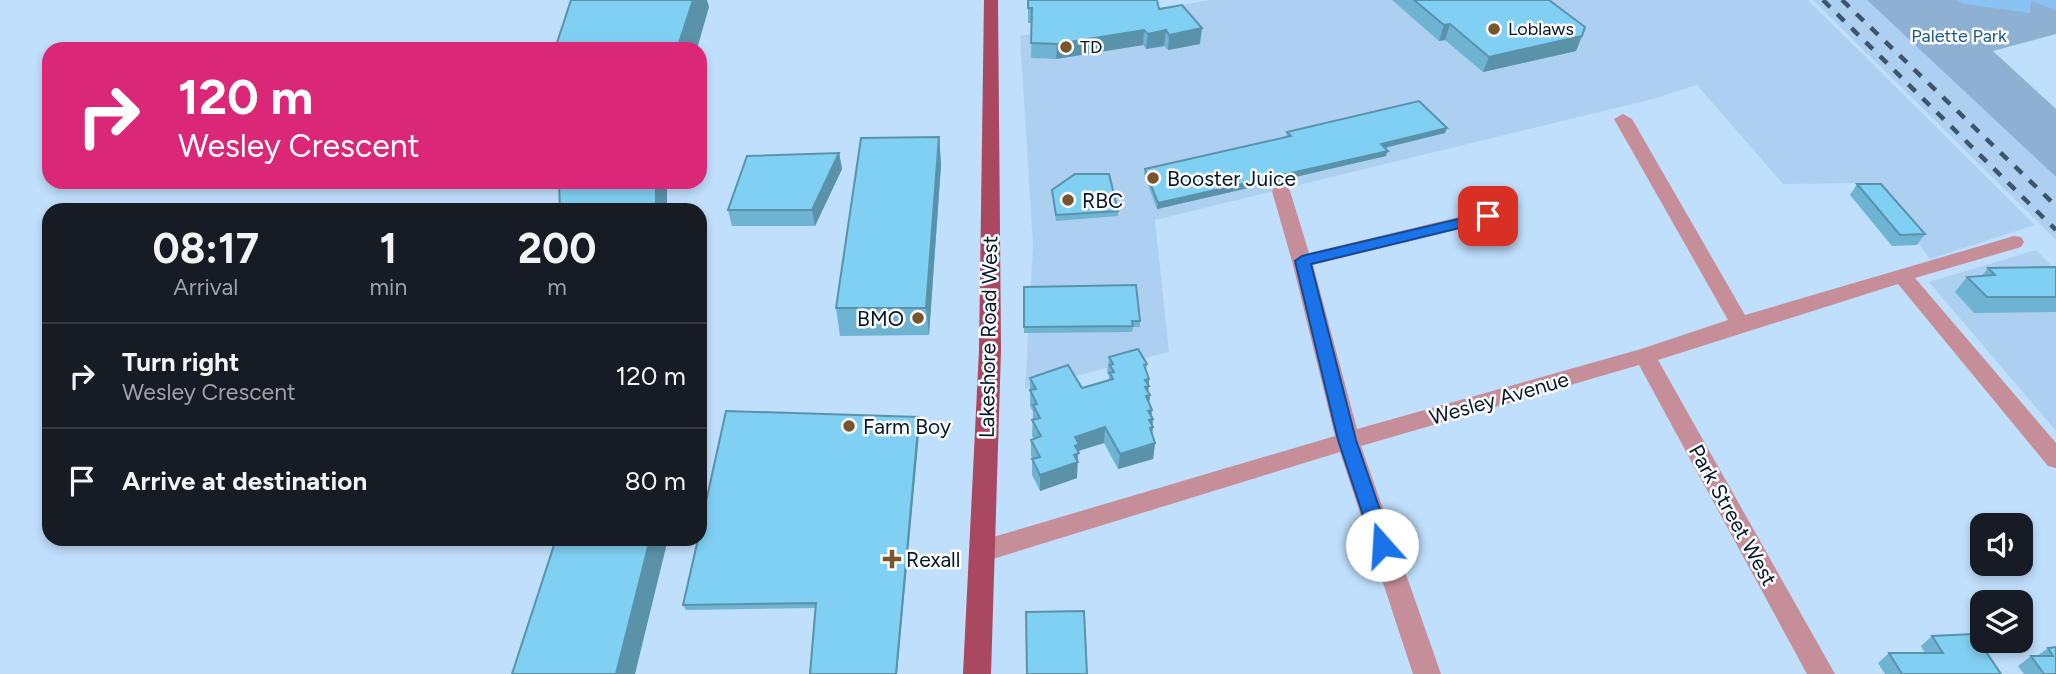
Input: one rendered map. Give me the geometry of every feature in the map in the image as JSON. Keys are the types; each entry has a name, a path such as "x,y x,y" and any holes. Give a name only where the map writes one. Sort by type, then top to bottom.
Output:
{"main road":[{"name":"Lakeshore Road West","path":"976,674 990,350 991,0"}],"street":[{"path":"1623,119 1740,324"},
{"path":"1281,191 1302,261 1347,440 1427,674"},
{"path":"1302,261 1488,216"},
{"name":"Wesley Avenue","path":"983,551 1347,440 1645,356 1740,324 2014,242"},
{"path":"1903,277 2056,459"},
{"name":"Park Street West","path":"1645,356 1821,674"}],"shaded area":[{"path":"1209,0 1808,0 2035,225 1930,259 1873,183 1783,184 1697,85 1653,99 1155,220 1169,352 1025,389 1033,246 1020,36"},
{"path":"1813,0 1867,0 2056,177 2056,240"},
{"path":"1957,0 2056,0 2056,10 2031,1 2030,13 1964,4"},
{"path":"2036,250 2056,270 2056,431 1929,282"}],"green space":[{"name":"Palette Park","path":"1867,0 2056,0 2056,34 1993,51 2056,109 2056,177"}],"building":[{"path":"571,0 693,0 679,42 557,42"},
{"path":"1028,0 1157,0 1159,9 1182,5 1202,28 1169,35 1166,30 1148,34 1144,30 1057,44 1031,43 1032,8 1028,8"},
{"name":"Loblaws","path":"1414,0 1549,0 1585,27 1582,36 1489,57 1450,24 1444,25"},
{"path":"1419,101 1447,128 1381,144 1388,151 1158,203 1145,169 1291,136 1287,132"},
{"path":"939,137 926,308 836,308 861,138"},
{"path":"839,153 812,210 728,210 747,156"},
{"path":"1075,174 1109,174 1118,211 1056,215 1052,190"},
{"path":"1857,184 1881,184 1925,234 1900,235"},
{"path":"559,189 656,189 656,203 560,203"},
{"path":"2056,267 2056,297 1987,297 1967,277 1995,275 1988,268"},
{"path":"1136,285 1140,321 1132,321 1133,326 1024,327 1024,287"},
{"path":"1138,349 1147,364 1144,365 1149,379 1145,380 1149,386 1145,387 1150,395 1146,396 1152,410 1148,411 1153,419 1149,420 1153,427 1150,428 1155,443 1120,454 1105,427 1075,437 1079,444 1075,446 1079,453 1074,455 1078,462 1040,475 1032,459 1040,457 1031,440 1041,436 1032,420 1040,418 1033,405 1037,404 1030,390 1036,389 1030,378 1068,365 1082,388 1113,379 1110,373 1114,372 1110,365 1113,364 1109,357"},
{"path":"726,411 919,417 896,674 810,674 816,603 683,605 696,546 707,546 707,497"},
{"path":"554,546 648,546 616,674 512,674"},
{"path":"1084,611 1087,674 1027,674 1026,612"},
{"path":"1970,634 1970,653 1987,653 2001,674 1902,674 1889,653 1943,653 1932,636"},
{"path":"2056,647 2056,674 2044,674 2031,656 2053,656 2048,648"}],"railway":[{"path":"1823,0 2056,230"},
{"path":"1842,0 2056,206"}],"place":[{"name":"Loblaws","path":"1494,29"},
{"name":"TD","path":"1066,47"},
{"name":"Booster Juice","path":"1153,178"},
{"name":"RBC","path":"1068,200"},
{"name":"BMO","path":"918,318"},
{"name":"Farm Boy","path":"849,426"},
{"name":"Rexall","path":"892,559"}],"route":[{"path":"1382,545 1347,440 1302,261 1488,216"}]}
